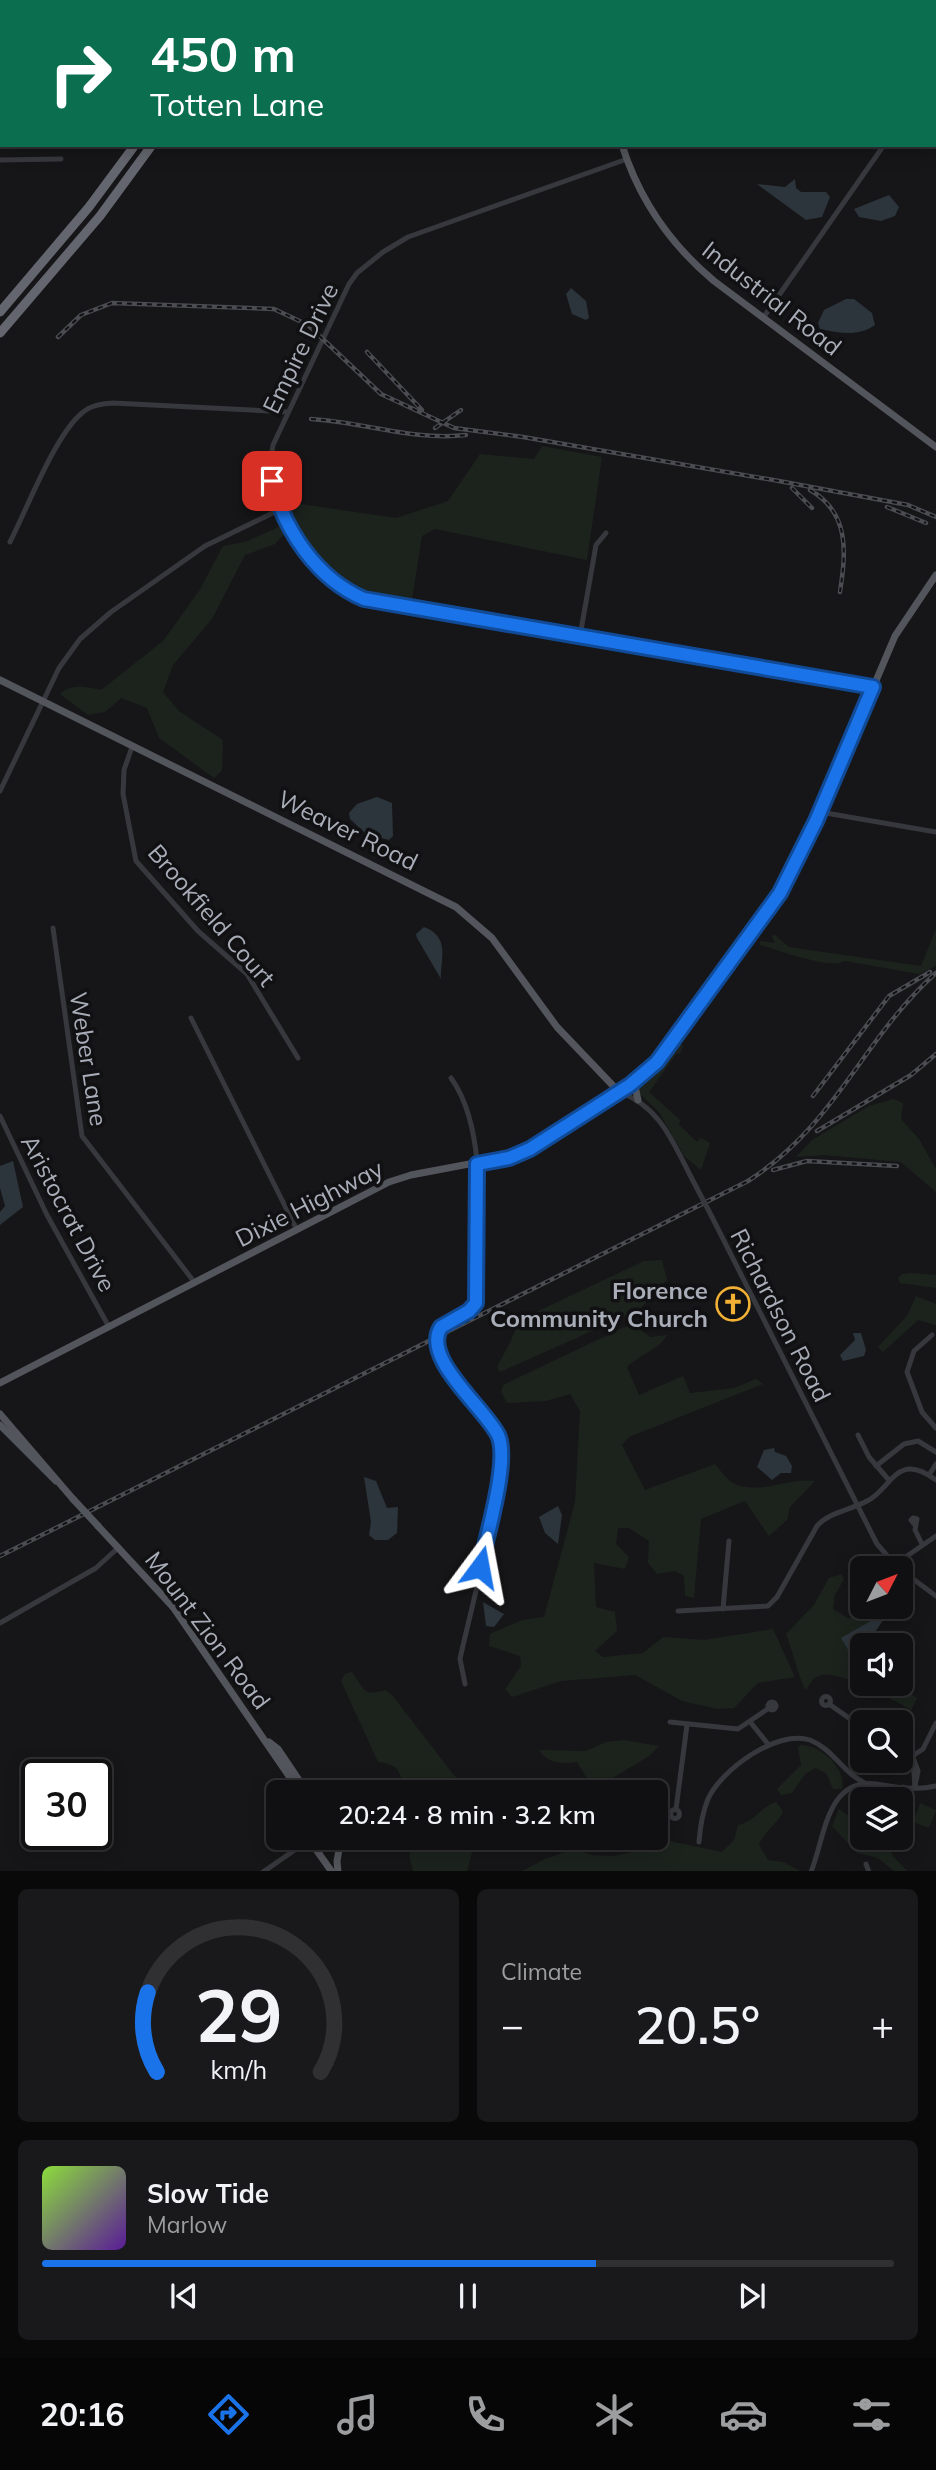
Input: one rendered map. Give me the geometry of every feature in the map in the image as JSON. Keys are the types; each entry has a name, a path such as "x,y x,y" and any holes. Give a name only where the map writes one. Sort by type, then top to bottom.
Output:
{"highway":[{"path":"0,312 82,216 134,147"},
{"path":"0,333 100,216 151,147"}],"main road":[{"name":"Industrial Road","path":"623,147 647,202 679,249 714,281 936,447"},
{"name":"Dixie Highway","path":"0,1383 401,1178 522,1154 634,1082 657,1062 769,912 789,878 820,812 895,636 936,575"},
{"name":"Weaver Road","path":"0,680 456,907 492,938 547,1015 619,1092"},
{"path":"607,1080 608,1099"},
{"path":"634,1082 638,1100"},
{"name":"Mount Zion Road","path":"0,1414 73,1499 173,1606 268,1742 272,1754 291,1780"},
{"name":"Mount Zion Road","path":"0,1425 49,1478 58,1482"},
{"name":"Mount Zion Road","path":"268,1742 278,1749 299,1780"},
{"path":"318,1850 332,1854 335,1850"},
{"path":"318,1850 332,1871"},
{"path":"338,1871 340,1850"}],"street":[{"path":"763,318 883,147"},
{"path":"0,160 61,159"},
{"name":"Empire Drive","path":"626,159 408,237 383,252 357,274 340,300 273,445 270,461 274,488 283,508 313,563 332,581 356,595 378,603 873,687"},
{"path":"10,542 62,439 76,418 93,406 113,403 288,412"},
{"path":"0,791 68,654 100,620 205,546 283,508"},
{"path":"580,636 596,545 606,533"},
{"name":"Brookfield Court","path":"132,747 124,771 124,794 136,861 198,931 247,974 298,1058"},
{"path":"820,812 936,832"},
{"name":"Weber Lane","path":"53,928 82,1136 195,1283"},
{"path":"191,1018 297,1230"},
{"path":"451,1077 465,1101 477,1164 476,1303 469,1311 441,1327 436,1345 441,1359 490,1422 501,1447 494,1504 460,1659 465,1684"},
{"name":"Richardson Road","path":"619,1092 638,1100 658,1117 712,1217 877,1544 888,1556"},
{"name":"Aristocrat Drive","path":"0,1116 41,1205 109,1327"},
{"path":"932,1335 914,1351 907,1372 922,1412 936,1428"},
{"path":"858,1435 876,1466 888,1479"},
{"path":"876,1466 904,1444 918,1441 936,1452"},
{"path":"929,1475 936,1464"},
{"path":"678,1611 770,1604 817,1526 828,1517 871,1500 888,1479 907,1470 929,1475 936,1480"},
{"path":"914,1524 922,1544"},
{"path":"910,1556 922,1544 936,1536"},
{"path":"723,1609 729,1541"},
{"path":"0,1623 96,1567 119,1547"},
{"name":"Richardson Road","path":"914,1580 936,1596"},
{"path":"829,1704 850,1719"},
{"path":"670,1722 728,1730 752,1724 770,1708"},
{"path":"936,1723 923,1749 913,1758 918,1771 915,1787 936,1786"},
{"path":"752,1724 766,1742"},
{"path":"676,1809 687,1725"},
{"path":"699,1842 707,1801 716,1786 766,1742 791,1737 815,1742 829,1752 847,1774 865,1783 903,1787"},
{"path":"847,1774 847,1789"},
{"path":"811,1871 829,1812 847,1789 865,1783"},
{"path":"263,1871 294,1850"},
{"path":"866,1864 869,1871"}],"shaded area":[{"path":"795,179 796,188 801,192 826,192 830,197 822,217 806,220 757,184 785,187"},
{"path":"889,195 899,207 895,216 881,221 859,217 854,209"},
{"path":"571,288 586,301 589,318 586,320 572,314 566,294"},
{"path":"846,299 854,299 872,313 875,325 855,333 820,329 818,323 824,310"},
{"path":"542,446 602,457 587,560 435,529 422,536 412,600 373,598 343,586 331,576 311,550 288,508 294,503 396,518 448,501 480,454 534,459"},
{"path":"283,525 287,531 275,544 245,555 212,619 173,665 163,692 179,711 223,740 222,770 214,778 159,738 147,708 121,698 105,712 88,715 60,694 74,687 101,690 163,641 199,591 223,546 245,542"},
{"path":"377,797 392,803 393,836 389,840 366,834 350,819 349,813 357,804"},
{"path":"424,927 432,931 441,943 441,979 417,938 416,934"},
{"path":"936,929 936,966 919,974 845,961 816,961 760,945 760,941 775,943 772,937 774,934 789,947 921,966"},
{"path":"680,1043 683,1046 680,1054 677,1053 649,1092 680,1120 679,1125 697,1142 701,1138 710,1143 701,1170 684,1156 659,1112 637,1091 638,1086"},
{"path":"893,1099 903,1103 901,1119 919,1139 936,1169 936,1192 901,1162 824,1155 796,1157 812,1140 869,1106"},
{"path":"13,1161 23,1207 0,1225 0,1212 5,1206 0,1188 0,1166"},
{"path":"662,1260 667,1280 639,1310 500,1372 497,1367 517,1321 644,1261"},
{"path":"902,1274 936,1275 936,1288 900,1283 898,1278"},
{"path":"916,1296 936,1304 936,1325 918,1320 883,1352 878,1347 907,1316"},
{"path":"631,1324 651,1337 667,1335 659,1345 627,1367 639,1395 683,1376 690,1393 734,1388 756,1379 763,1384 629,1437 622,1445 645,1490 715,1464 735,1484 745,1487 815,1481 790,1507 787,1520 769,1536 745,1501 701,1519 694,1598 685,1596 684,1576 675,1571 657,1574 648,1563 649,1541 629,1528 618,1528 616,1544 629,1557 625,1569 594,1563 596,1607 615,1612 617,1631 595,1651 603,1657 643,1653 663,1637 704,1640 773,1629 795,1677 758,1683 734,1708 717,1709 682,1701 635,1675 561,1681 512,1697 505,1689 521,1666 520,1656 489,1646 490,1634 522,1620 544,1617 575,1502 580,1411 570,1394 546,1401 507,1403 501,1392 503,1385"},
{"path":"853,1333 861,1333 866,1350 864,1356 843,1361 840,1355 855,1340"},
{"path":"774,1448 775,1452 786,1456 792,1466 791,1473 781,1473 772,1480 757,1467 764,1450"},
{"path":"364,1477 376,1481 387,1508 398,1507 397,1533 388,1540 375,1540 369,1535 371,1522"},
{"path":"558,1506 562,1515 558,1544 545,1533 539,1517"},
{"path":"841,1574 844,1579 835,1595 833,1609 850,1619 875,1619 841,1639 850,1644 850,1680 822,1675 814,1678 806,1690 786,1634 814,1605 829,1578"},
{"path":"483,1602 504,1614 494,1627 486,1626"},
{"path":"874,1619 884,1619 874,1633 850,1633 850,1653 841,1638"},
{"path":"352,1672 368,1692 385,1690 392,1695 459,1780 402,1780 395,1767 378,1762 341,1681 345,1674"},
{"path":"884,1696 917,1698 911,1710"},
{"path":"624,1740 659,1746 649,1756 610,1780 588,1780 577,1762 556,1762 539,1750 586,1751 606,1742"},
{"path":"801,1745 816,1749 831,1759 840,1773 842,1789 833,1789 826,1773 815,1768 805,1774 792,1793 781,1795 777,1789 801,1765 798,1747"},
{"path":"776,1802 783,1811 759,1845 768,1860 783,1862 800,1871 522,1871 571,1850 612,1856 645,1850 668,1850 668,1841 722,1852 734,1840 738,1825 749,1821"},
{"path":"920,1803 936,1810 929,1828 913,1822"},
{"path":"839,1809 850,1817 850,1845 832,1826"},
{"path":"412,1850 473,1850 467,1871 413,1871 409,1855"},
{"path":"854,1850 890,1850 907,1871 894,1871 878,1858"}],"railway":[{"path":"58,337 81,315 112,303 274,309 308,325 381,394 454,428 523,437 779,481 908,505 936,517"},
{"path":"367,352 422,410"},
{"path":"435,428 461,410"},
{"path":"311,419 427,435 466,435"},
{"path":"792,488 812,508"},
{"path":"810,490 823,499 839,522 844,548 840,592"},
{"path":"887,507 926,523"},
{"path":"813,1096 889,996 930,972"},
{"path":"0,1556 748,1181 805,1134 888,1025 936,973"},
{"path":"817,1131 911,1075 936,1054"},
{"path":"773,1170 807,1161 897,1166"}],"place":[{"name":"Florence Community Church","path":"733,1304"}],"route":[{"path":"272,481 298,538 313,563 332,581 364,599 873,687 816,821 780,893 769,912 657,1062 630,1085 522,1154 477,1164 476,1303 469,1311 441,1327 437,1335 436,1349 490,1422 501,1447 494,1504 480,1567"}]}
